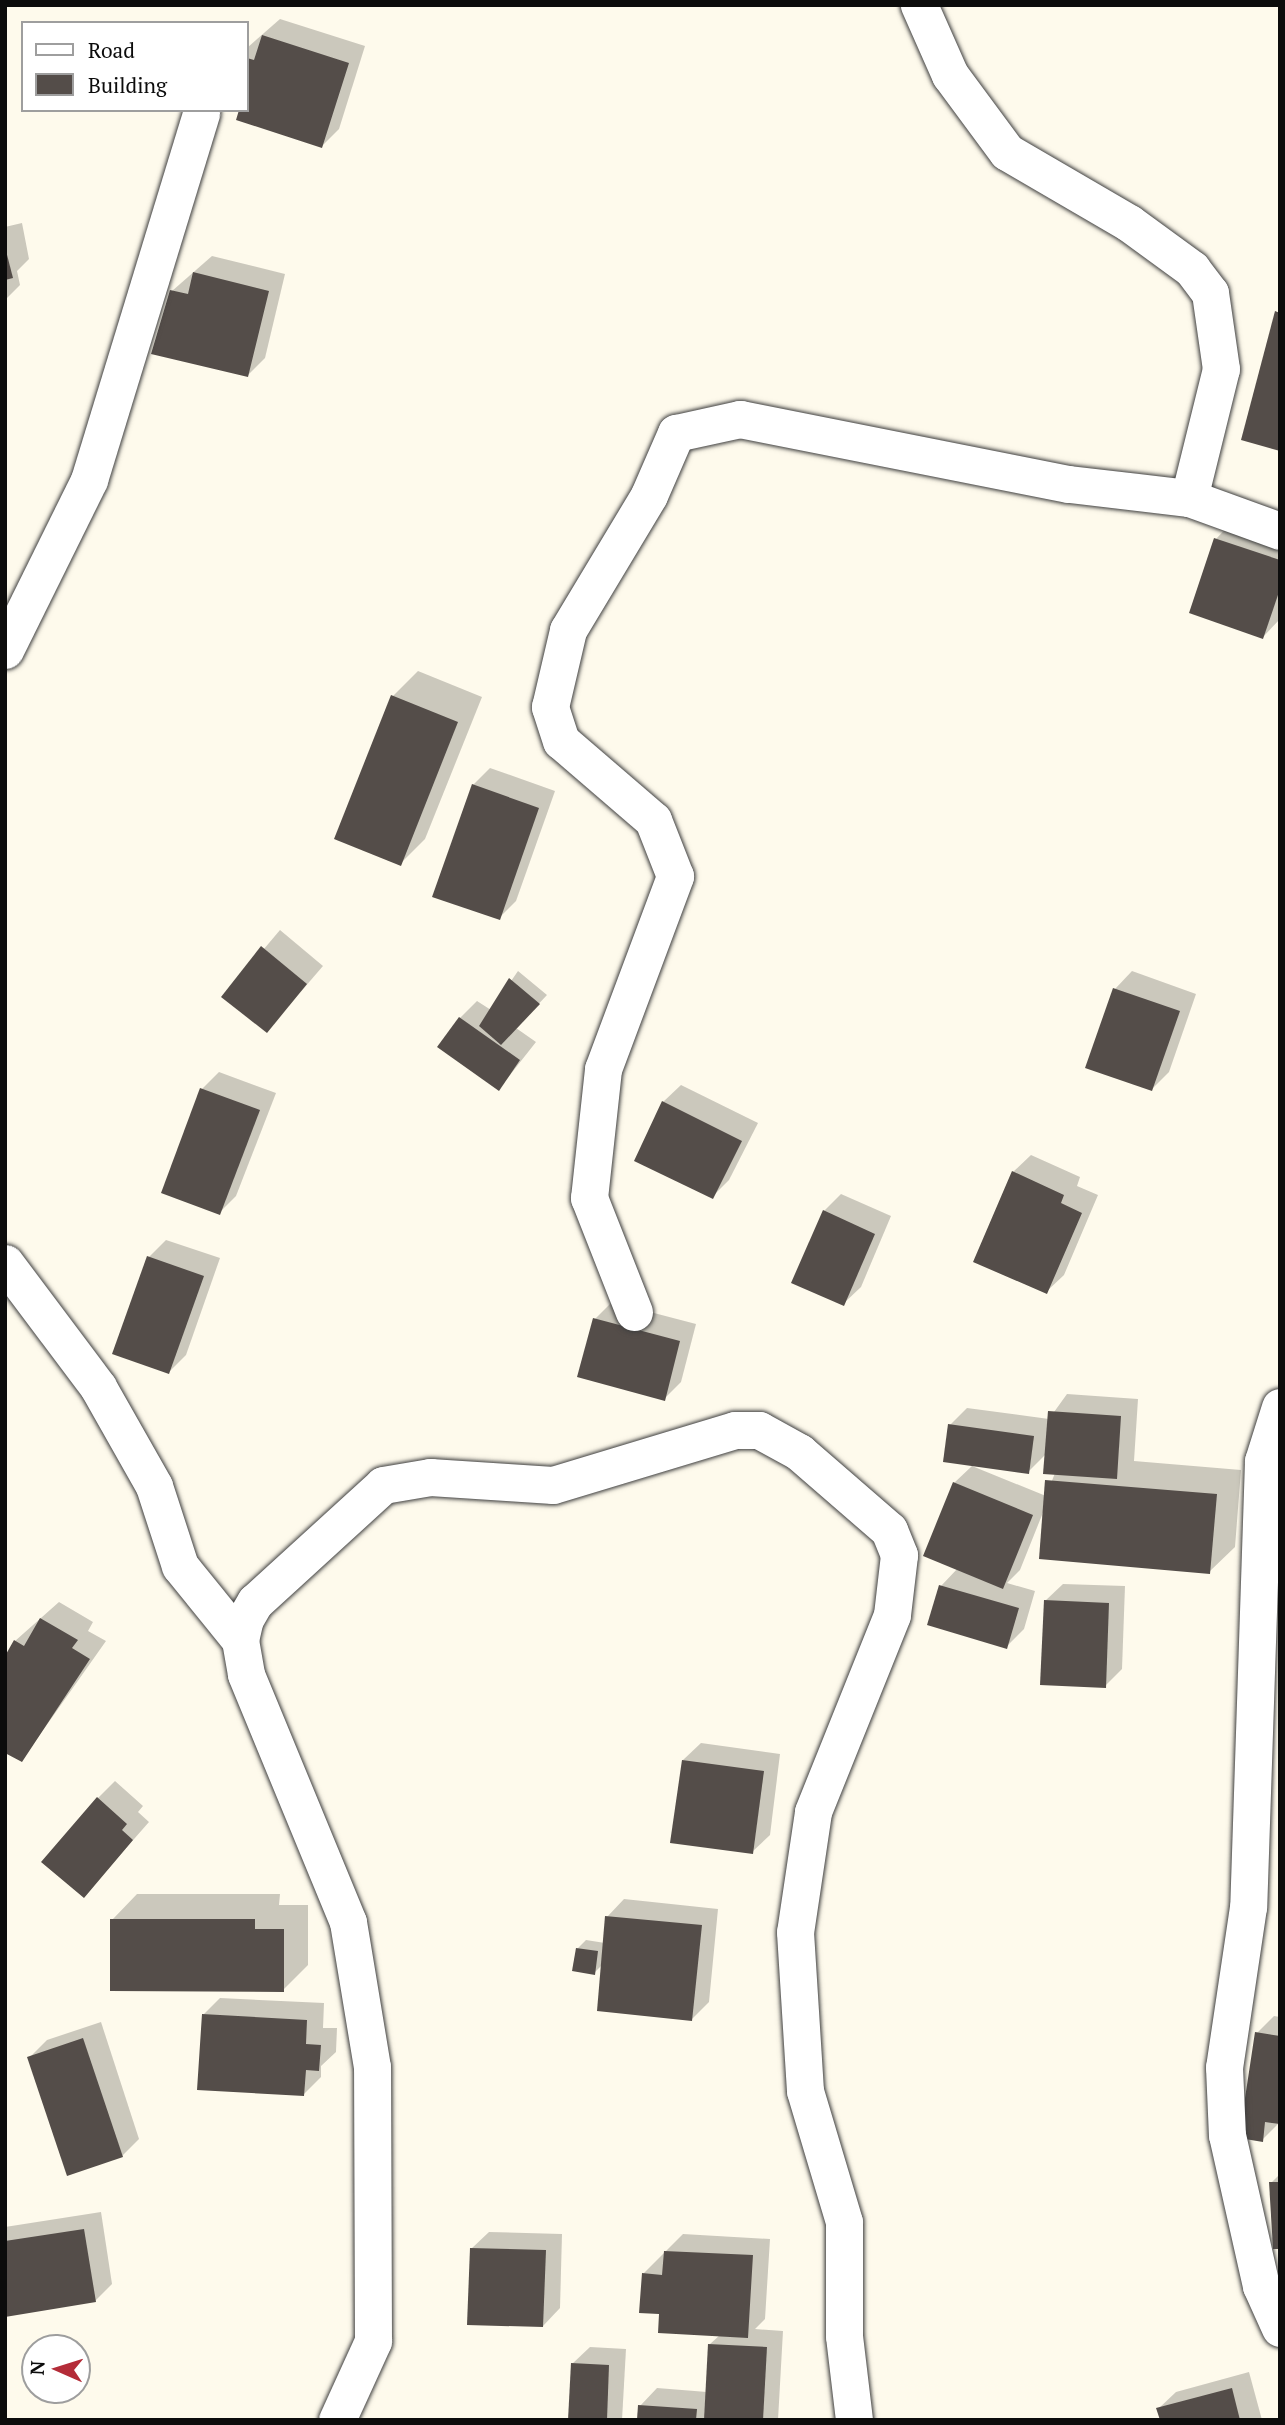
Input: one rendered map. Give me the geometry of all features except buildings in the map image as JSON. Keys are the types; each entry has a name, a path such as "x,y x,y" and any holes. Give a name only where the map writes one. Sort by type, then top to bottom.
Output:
{"street":[{"path":"919,5 950,75 1007,152 1129,223 1192,269 1210,293 1221,369 1189,498"},
{"path":"5,650 89,480 201,113"},
{"path":"634,1312 589,1198 603,1069 675,876 653,820 561,741 550,706 568,630 649,495 676,433 740,419 1069,484 1189,498 1280,531"},
{"path":"5,1263 98,1387 154,1486 180,1566 240,1640 246,1674 348,1922 372,2067 373,2341 337,2420"},
{"path":"1280,1407 1263,1461 1248,1907 1224,2067 1227,2135 1261,2286 1280,2328"},
{"path":"240,1640 255,1602 369,1496 405,1478 553,1485 667,1446 758,1430 799,1452 889,1530 900,1555 899,1588 846,1741 813,1812 795,1932 805,2091 844,2222 844,2336 854,2420"}]}
